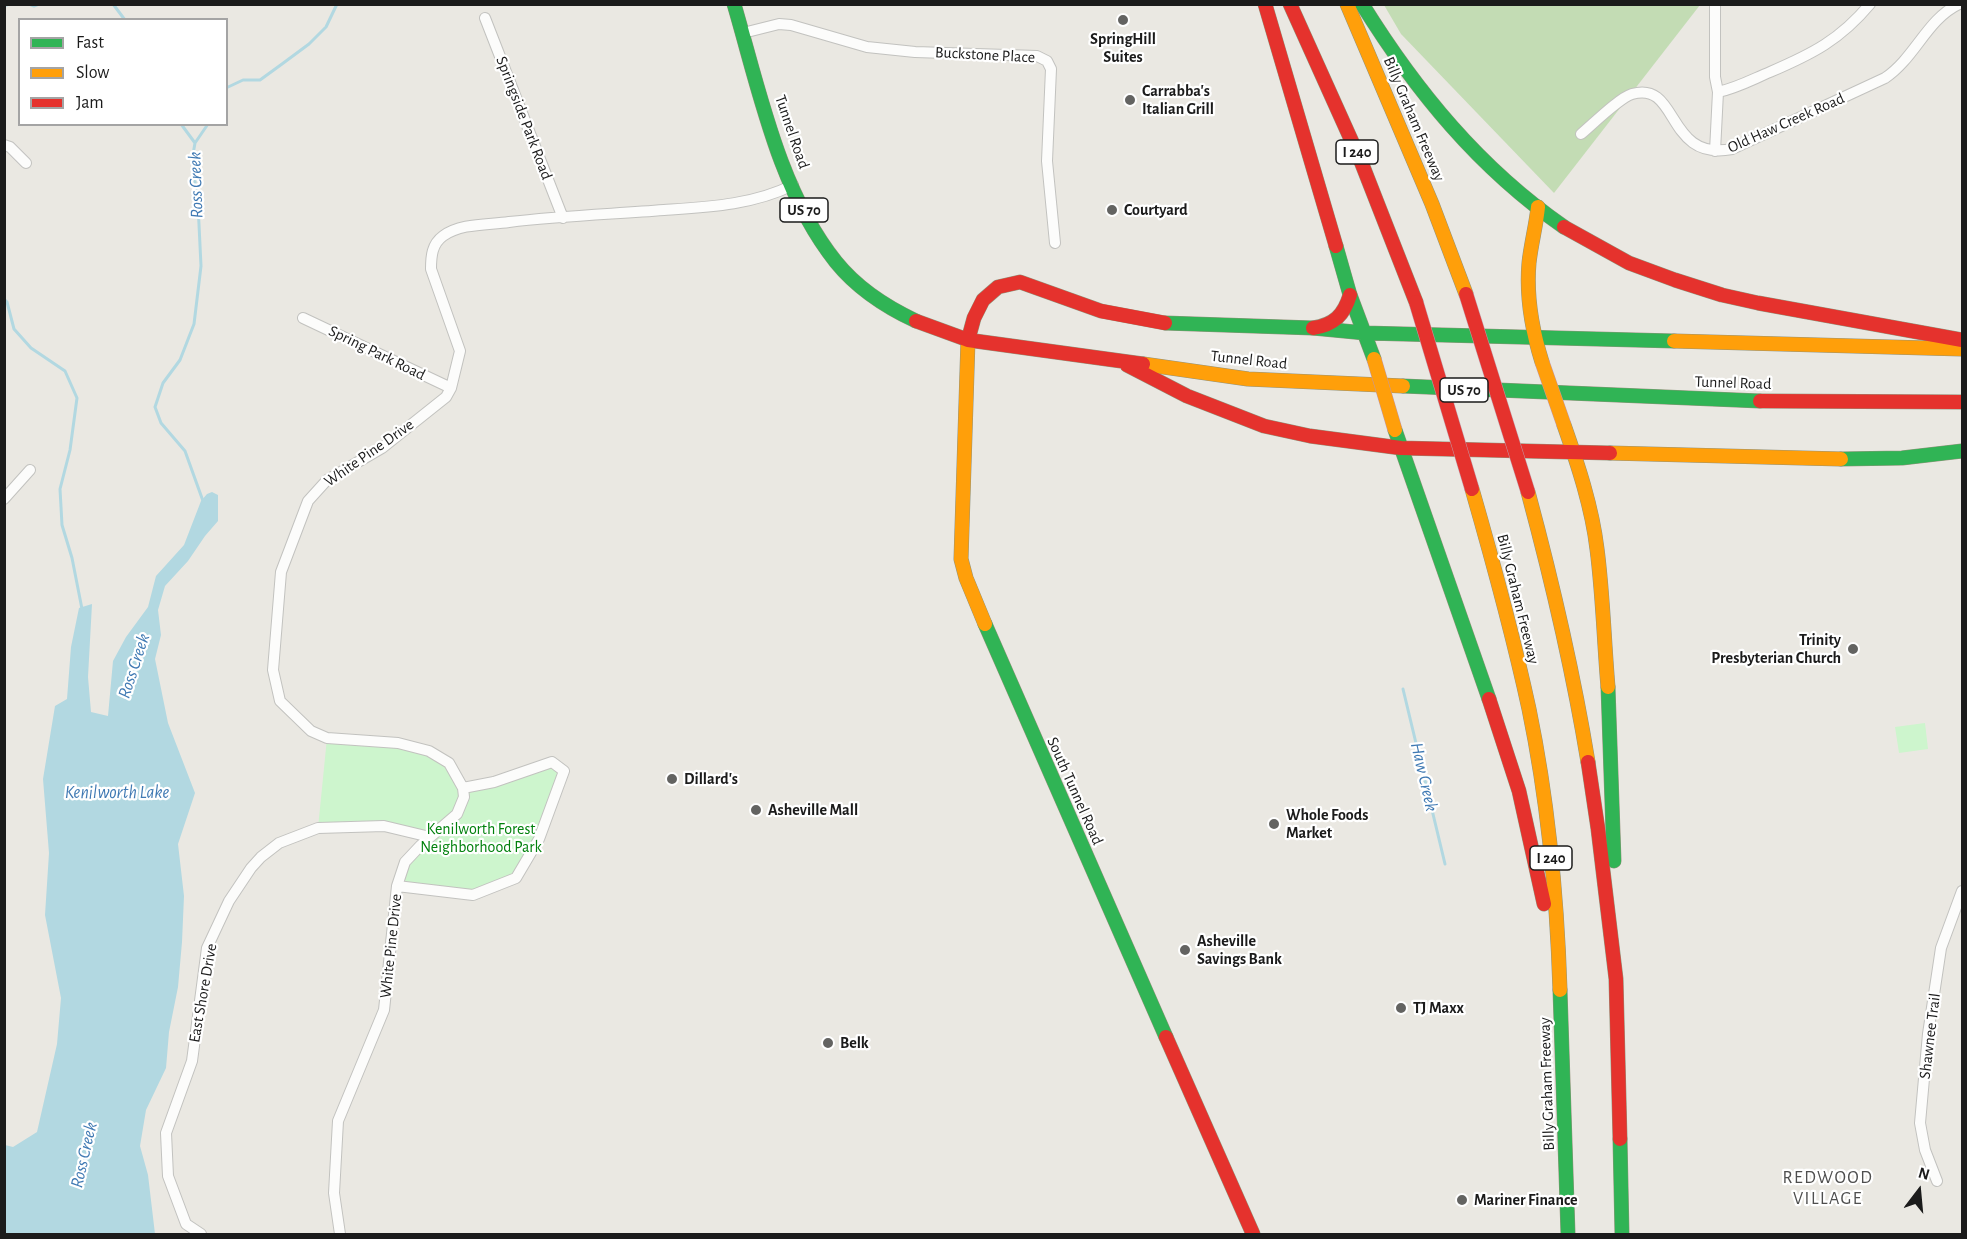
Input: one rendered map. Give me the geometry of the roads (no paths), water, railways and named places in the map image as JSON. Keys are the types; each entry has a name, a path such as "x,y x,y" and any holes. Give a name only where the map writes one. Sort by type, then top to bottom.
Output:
{"main road":[{"name":"Tunnel Road","path":"734,4 768,115 793,184 806,215 836,261 865,290 922,324 968,339 1248,379 1771,401 1962,402"},
{"path":"1265,4 1350,295 1374,359 1401,448 1471,645 1519,791 1560,981"},
{"name":"Billy Graham Freeway","path":"1290,4 1362,164 1416,302 1503,597 1529,711 1549,834 1560,981 1568,1234"},
{"name":"Billy Graham Freeway","path":"1347,4 1432,204 1466,294 1528,492 1553,584 1579,707 1598,829 1616,979 1622,1234"},
{"path":"1362,4 1412,80 1447,124 1497,174 1538,207 1599,248 1642,268 1724,295 1962,340"},
{"path":"1538,207 1529,267 1528,292 1534,337 1574,453 1592,520 1602,591 1610,713 1616,979"},
{"name":"South Tunnel Road","path":"1253,1234 1040,752 966,578 961,559 961,543 968,339 976,309 987,294 1009,282 1020,282 1076,303 1128,318 1174,324 1312,328 1365,333 1962,349"},
{"path":"1312,328 1326,327 1335,322 1347,309 1350,295"},
{"path":"1117,360 1187,396 1264,426 1310,436 1401,448 1840,459 1902,458 1962,451"}],"street":[{"path":"1715,4 1715,77 1718,92 1715,151"},
{"path":"1718,92 1732,89 1800,59 1831,42 1870,4"},
{"name":"Old Haw Creek Road","path":"1581,134 1624,98 1642,92 1658,98 1674,117 1685,137 1705,150 1732,149 1744,145 1885,78 1904,63 1943,14 1959,4"},
{"name":"Springside Park Road","path":"485,18 563,218"},
{"name":"Buckstone Place","path":"743,33 779,24 792,25 867,47 915,52 1037,56 1047,60 1051,69 1047,161 1055,243"},
{"path":"4,145 10,147 26,163"},
{"path":"451,388 460,351 431,269 431,257 436,244 444,236 462,228 742,202 773,194 793,184"},
{"name":"Spring Park Road","path":"303,318 451,388"},
{"name":"White Pine Drive","path":"340,1234 334,1193 338,1121 384,1010 397,886 405,862 457,814 464,797 464,788 449,763 429,751 398,743 327,738 311,731 280,701 273,670 281,572 308,501 327,480 382,447 446,397 451,388"},
{"path":"4,499 30,470"},
{"path":"397,886 473,895 516,878 539,839 564,771 552,762 494,782 464,788"},
{"name":"East Shore Drive","path":"201,1234 186,1224 168,1176 166,1133 192,1061 207,948 229,901 261,856 279,843 318,828 384,826 430,837"},
{"name":"Shawnee Trail","path":"1936,1182 1925,1150 1920,1123 1928,1034 1941,948 1962,891"}],"water":[{"name":"Kenilworth Lake","path":"212,492 218,495 218,521 188,561 165,586 158,610 161,635 155,659 168,723 195,793 178,844 184,896 182,942 166,1068 146,1110 140,1146 148,1175 155,1234 5,1234 5,1145 13,1147 37,1132 57,1044 61,998 45,915 49,853 43,779 55,706 67,699 71,647 79,608 92,604 88,677 91,712 108,716 113,661 126,637 148,607 156,576 184,545 201,501"}],"waterway":[{"path":"4,6 9,4"},
{"path":"29,4 34,6 39,4"},
{"path":"113,4 124,18"},
{"name":"Ross Creek","path":"228,87 243,80 260,80 309,44 326,27 337,4"},
{"path":"182,126 195,143"},
{"name":"Ross Creek","path":"203,501 185,451 161,423 155,407 163,383 180,360 194,324 201,266 198,204 192,160 195,143 207,126"},
{"path":"4,299 7,302 14,329 31,348 65,371 77,398 70,450 60,489 62,525 72,558 82,609"},
{"name":"Haw Creek","path":"1403,689 1445,864"}],"place":[{"name":"SpringHill Suites","path":"1123,20"},
{"name":"Carrabba's Italian Grill","path":"1130,100"},
{"name":"Courtyard","path":"1112,210"},
{"name":"Trinity Presbyterian Church","path":"1853,649"},
{"name":"Dillard's","path":"672,779"},
{"name":"Asheville Mall","path":"756,810"},
{"name":"Whole Foods Market","path":"1274,824"},
{"name":"Asheville Savings Bank","path":"1185,950"},
{"name":"TJ Maxx","path":"1401,1008"},
{"name":"Belk","path":"828,1043"},
{"name":"Mariner Finance","path":"1462,1200"}],"district":[{"name":"REDWOOD VILLAGE","path":"1828,1188"}],"park label":[{"name":"Kenilworth Forest Neighborhood Park","path":"481,838"}]}
